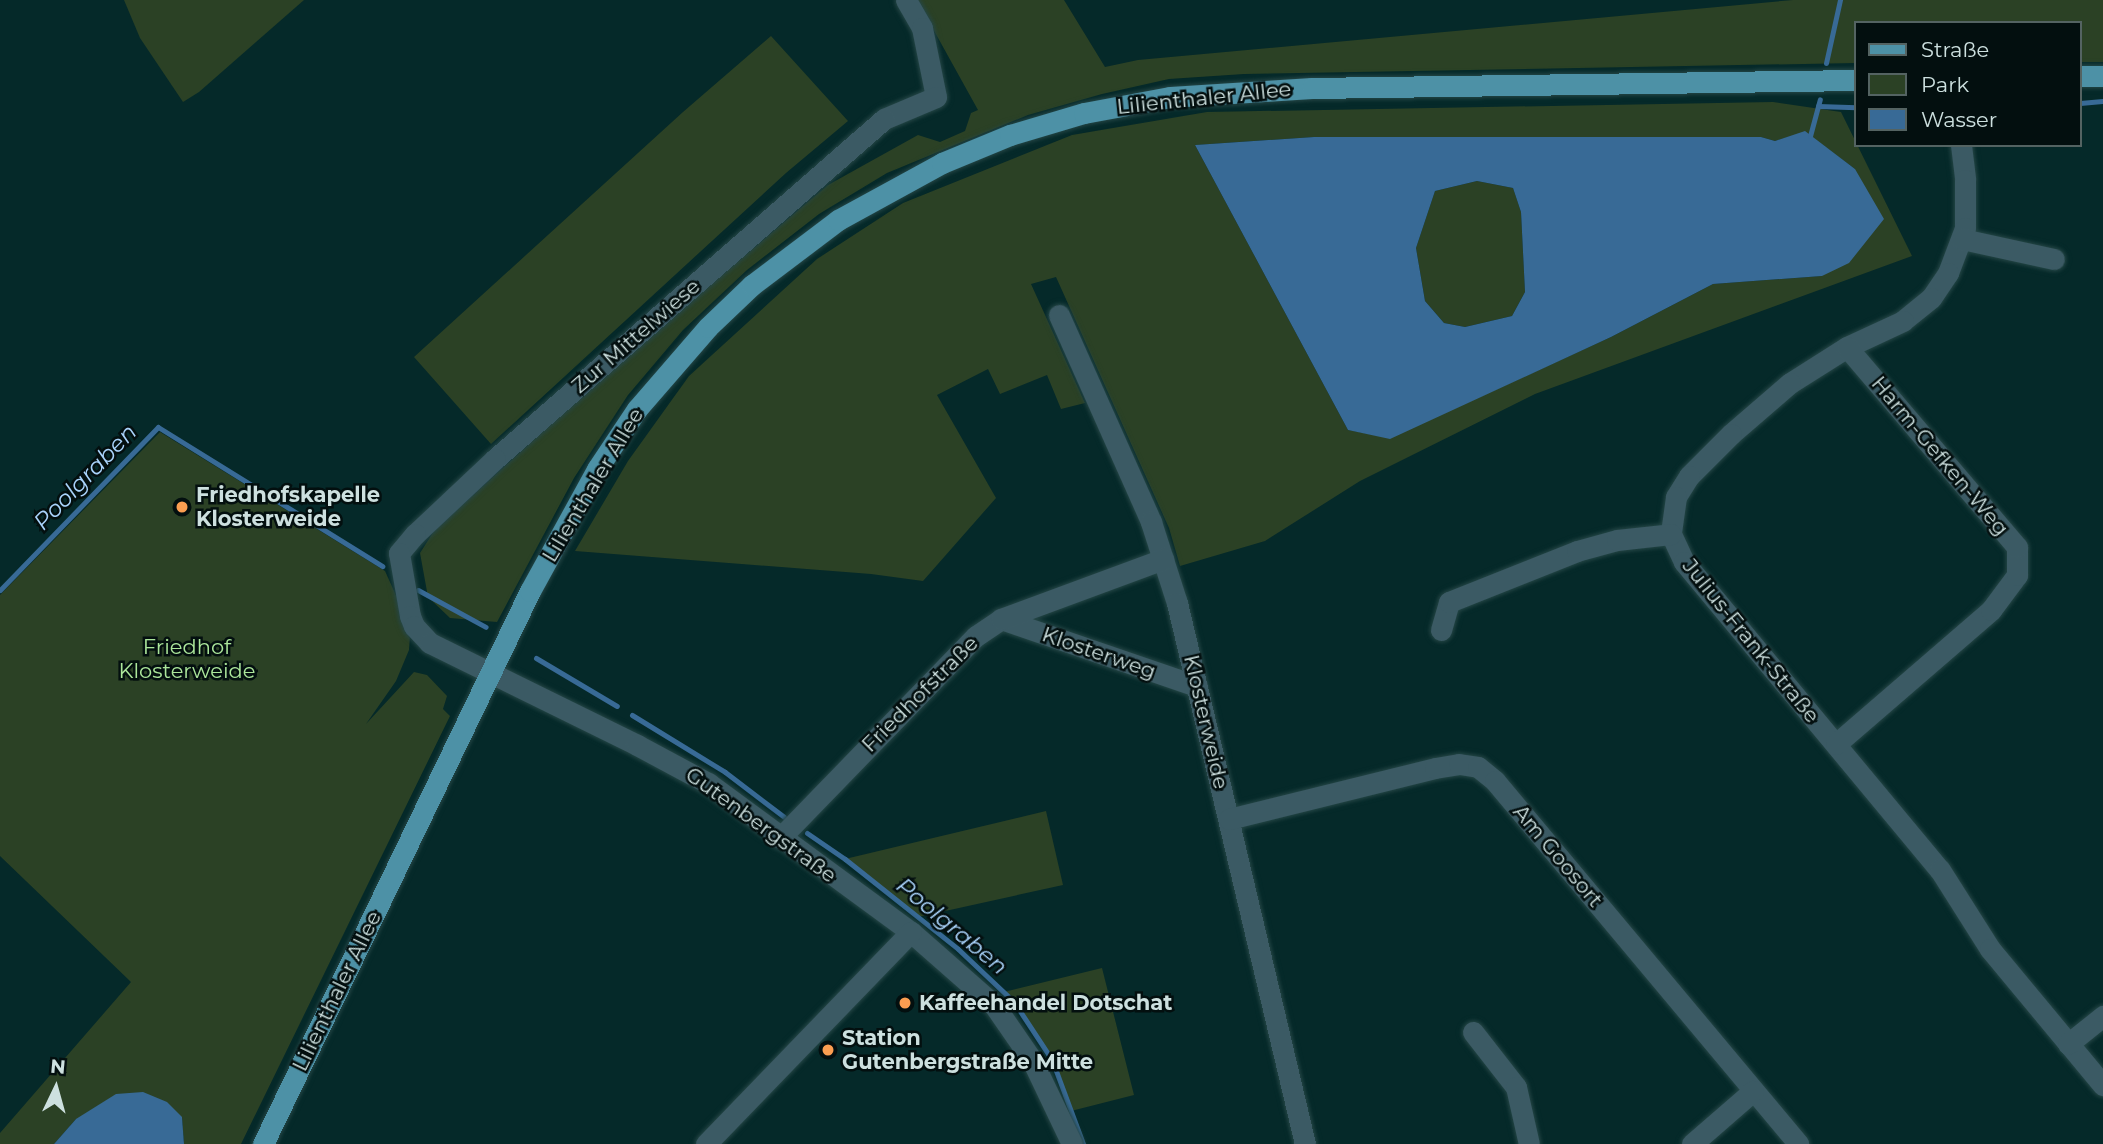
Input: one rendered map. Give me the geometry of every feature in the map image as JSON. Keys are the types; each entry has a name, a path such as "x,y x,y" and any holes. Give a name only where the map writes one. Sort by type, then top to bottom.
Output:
{"main road":[{"path":"2082,76 2103,76"},
{"name":"Lilienthaler Allee","path":"263,1144 577,502 622,431 684,352 752,285 803,244 866,203 942,163 1010,135 1084,113 1170,97 1312,88 1854,80"}],"street":[{"name":"Zur Mittelwiese","path":"493,672 430,643 422,636 410,616 399,553 415,534 495,458 884,119 936,97 922,28 906,0"},
{"path":"1441,629 1449,602 1577,551 1617,540 1671,534 1676,497 1689,476 1790,383 1847,346 1896,324 1920,309 1948,273 1962,239 1966,202 1963,148"},
{"path":"1962,239 2054,259"},
{"name":"Klosterweide","path":"1059,315 1151,522 1163,559 1197,686 1306,1144"},
{"name":"Harm-Gefken-Weg","path":"1836,744 1992,610 2017,575 2017,547 1847,346"},
{"name":"Julius-Frank-Straße","path":"1671,534 1684,562 1940,870 1990,949 2103,1085"},
{"name":"Friedhofstraße","path":"780,838 959,651 1001,619 1163,559"},
{"name":"Klosterweg","path":"1001,619 1197,686"},
{"name":"Gutenbergstraße","path":"493,672 676,764 708,783 911,932 994,1006 1032,1060 1072,1144"},
{"name":"Am Goosort","path":"1229,819 1435,768 1458,764 1478,767 1495,781 1798,1144"},
{"path":"706,1144 911,932"},
{"path":"2068,1044 2103,1016"},
{"path":"1473,1032 1516,1087 1529,1144"},
{"path":"1692,1144 1753,1091"}],"green space":[{"path":"124,0 304,0 199,92 183,102 140,38"},
{"path":"917,0 1064,0 1105,67 1138,60 1793,0 2103,0 2103,62 2082,62 2082,21 1854,21 1854,63 1244,74 1169,79 1028,115 887,173 819,214 747,270 683,330 628,395 574,478 497,622 450,618 428,597 420,553 434,531 608,372 828,185 918,135 940,142 965,131 971,113 978,110"},
{"path":"771,36 848,121 786,173 491,444 414,357 683,112"},
{"path":"1773,102 1841,112 1854,138 1854,147 1858,147 1912,256 1535,394 1360,481 1265,541 1180,566 1169,528 1056,277 1031,284 1085,403 1061,409 1047,375 1000,394 988,369 937,395 996,498 923,581 871,574 575,551 628,461 689,376 817,259 903,203 1072,135 1207,112","holes":["1805,132 1855,169 1822,276 1713,284 1611,337 1390,438 1348,430 1195,145 1314,137 1761,137 1775,141"]},
{"path":"1477,181 1513,188 1521,212 1525,292 1512,316 1465,327 1444,323 1425,301 1416,248 1435,191"},
{"name":"Friedhof Klosterweide","path":"160,432 385,571 404,613 410,636 409,650 396,681 366,724 414,672 427,675 447,696 443,709 450,716 241,1144 184,1144 182,1117 76,1119 54,1144 0,1144 0,1133 131,982 0,856 0,595"},
{"path":"1046,811 1063,885 918,917 845,859"},
{"path":"1102,968 1134,1095 1071,1111 1052,1060 1014,1002 1004,992"}],"water":[{"path":"1805,131 1855,169 1884,219 1849,263 1822,276 1713,284 1611,337 1390,439 1348,430 1195,145 1314,137 1761,137 1775,141","holes":["1477,181 1513,188 1521,212 1525,292 1512,316 1465,327 1444,323 1425,301 1416,248 1435,191"]},
{"path":"143,1092 167,1102 182,1117 184,1144 54,1144 76,1119 116,1094"}],"waterway":[{"path":"1826,63 1840,0"},
{"path":"1810,136 1820,99"},
{"path":"2082,103 2103,101"},
{"path":"1818,106 1854,107"},
{"name":"Poolgraben","path":"0,590 158,427 382,566"},
{"name":"Poolgraben","path":"418,590 486,627"},
{"name":"Poolgraben","path":"536,658 617,706"},
{"name":"Poolgraben","path":"632,715 725,772 784,817"},
{"name":"Poolgraben","path":"807,833 845,859 958,949 1014,1002 1052,1060 1083,1144"}],"place":[{"name":"Friedhofskapelle Klosterweide","path":"182,507"},
{"name":"Kaffeehandel Dotschat","path":"905,1003"},
{"name":"Station Gutenbergstraße Mitte","path":"828,1050"}]}
